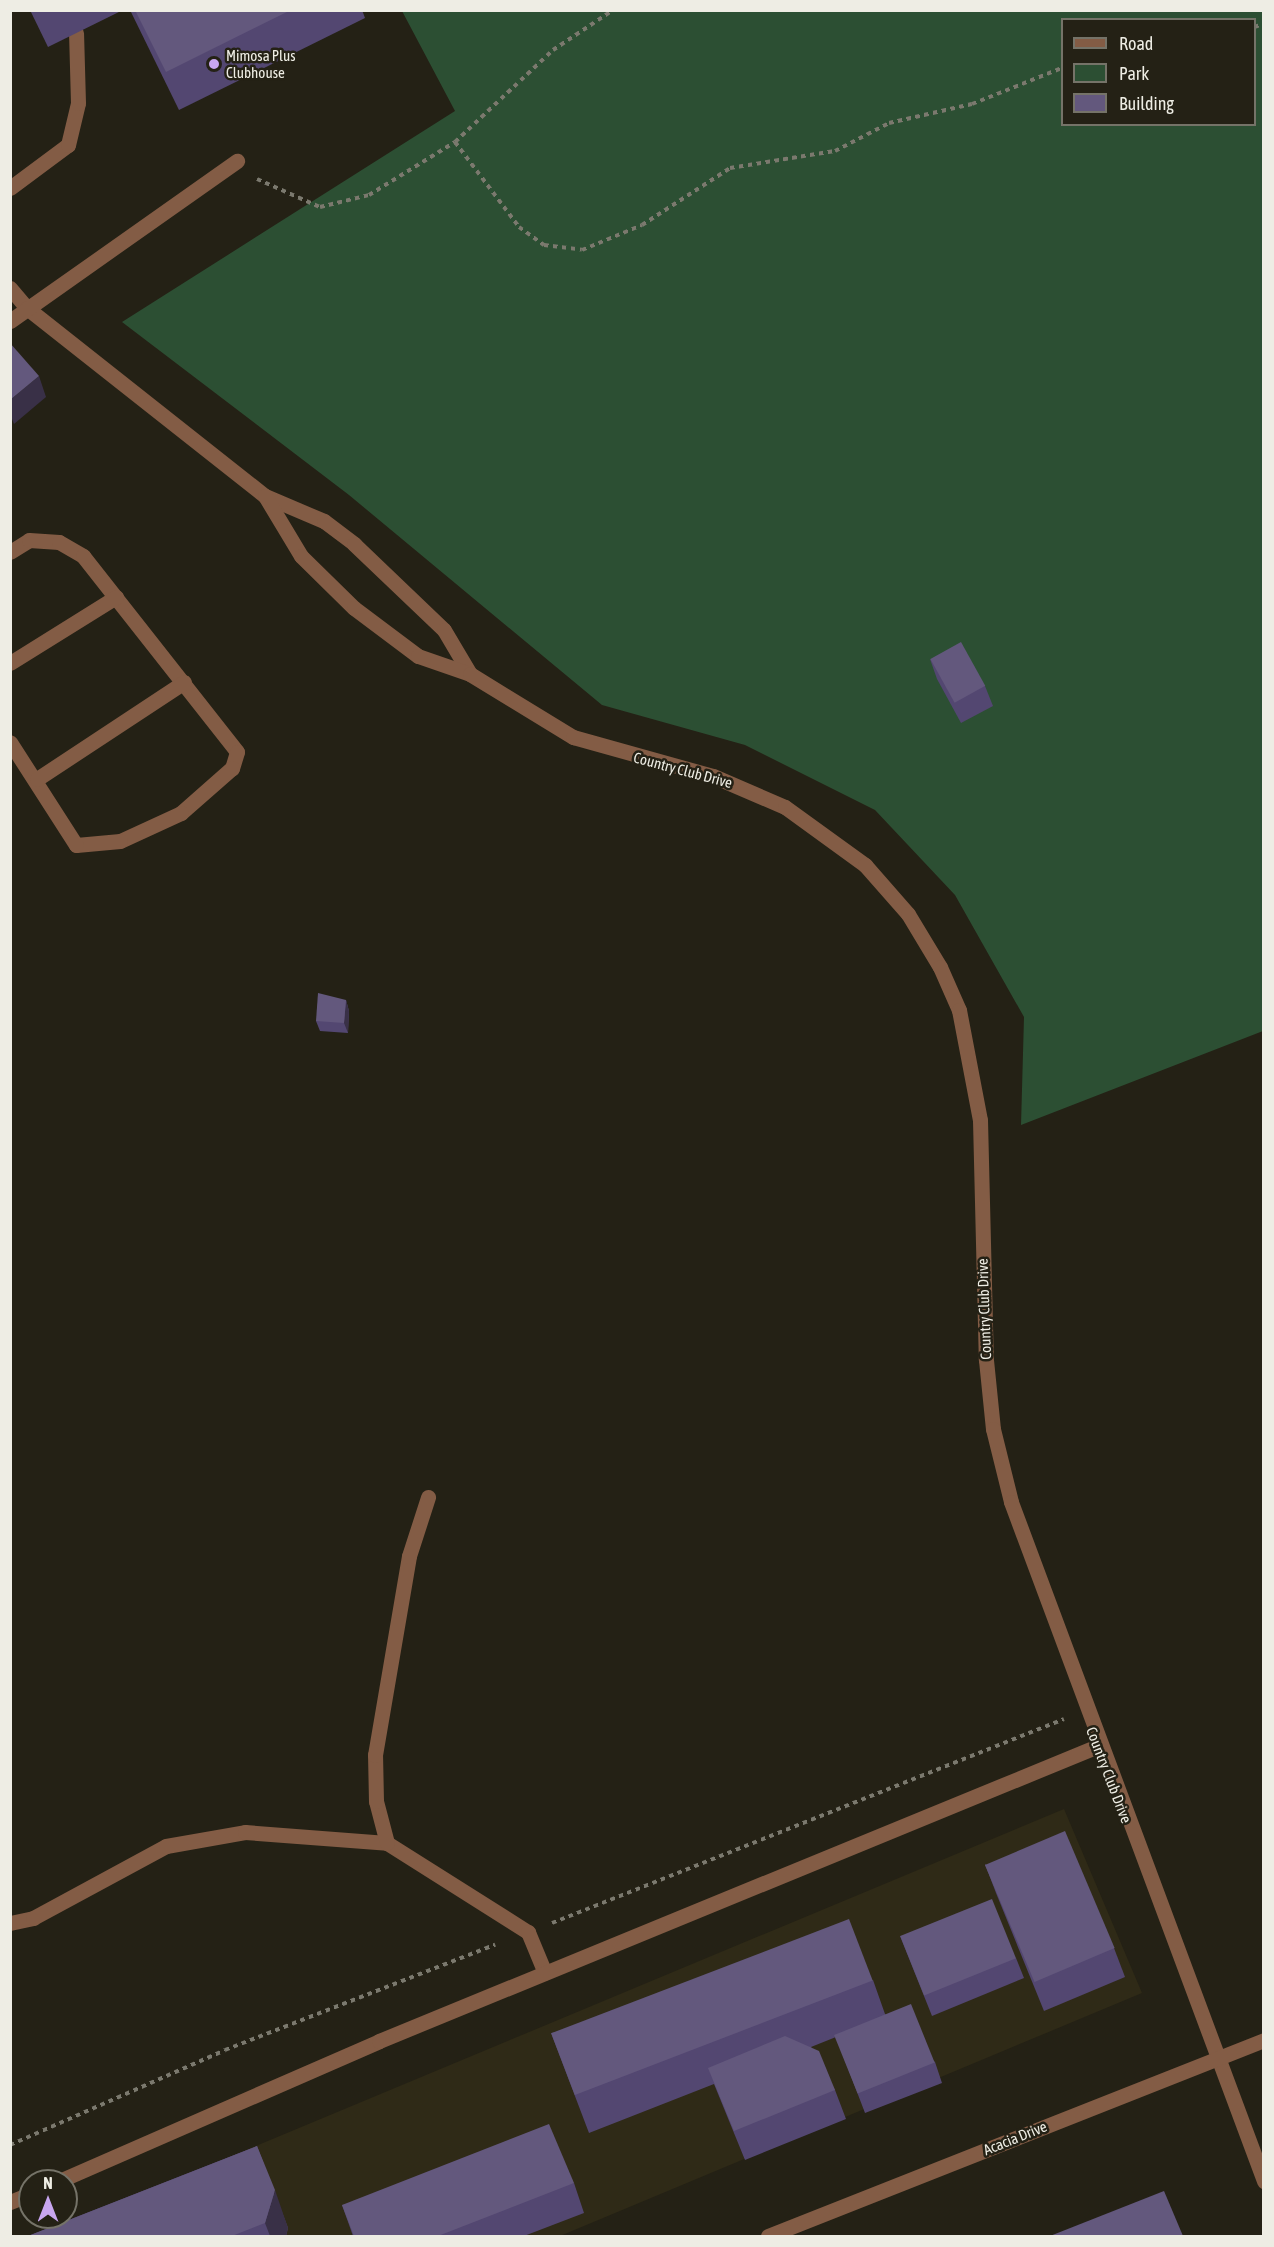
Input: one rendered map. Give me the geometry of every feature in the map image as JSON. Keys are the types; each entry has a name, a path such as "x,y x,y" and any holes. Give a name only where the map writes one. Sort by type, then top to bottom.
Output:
{"street":[{"path":"10,188 68,144 78,104 76,33"},
{"path":"10,321 237,161"},
{"path":"10,288 27,308 265,496 324,521 354,544 444,630 470,674"},
{"name":"Country Club Drive","path":"265,496 302,556 354,609 418,656 470,674 573,737 713,776 785,807 865,865 909,914 940,967 959,1010 980,1120 982,1290 993,1429 1011,1502 1098,1746 1218,2057 1263,2181"},
{"path":"10,552 29,540 59,542 83,556 237,752 232,768 181,813 120,842 76,845 37,779 10,742"},
{"path":"10,663 116,597"},
{"path":"37,779 184,682"},
{"path":"387,1843 376,1801 375,1755 409,1556 428,1497"},
{"path":"78,2173 545,1973 1098,1746"},
{"path":"10,1923 33,1918 166,1846 245,1832 387,1843 528,1932 545,1973"},
{"name":"Acacia Drive","path":"768,2236 1263,2040"}],"path":[{"path":"237,161 288,196 320,207 343,205 369,195 455,142 553,50 613,10"},
{"path":"455,142 519,227 544,245 582,250 642,225 737,165 835,151 889,123 972,104 1061,68"}],"shaded area":[{"path":"1064,1809 1142,1993 560,2236 40,2236 57,2229 78,2229 78,2220"}],"green space":[{"path":"402,11 1263,11 1263,1031 1021,1125 1024,1017 955,895 875,810 745,745 602,705 349,495 122,322 455,111"}],"building":[{"path":"135,10 291,10 166,72"},
{"path":"10,343 39,376 10,400"},
{"path":"961,642 985,686 955,703 930,659"},
{"path":"318,993 346,1000 344,1023 316,1021"},
{"path":"1065,1831 1115,1948 1035,1982 985,1865"},
{"path":"992,1899 1016,1958 924,1995 900,1936"},
{"path":"849,1919 873,1981 575,2095 551,2033"},
{"path":"911,2004 935,2062 858,2094 834,2035"},
{"path":"785,2036 819,2051 835,2090 734,2131 708,2068"},
{"path":"549,2124 574,2183 438,2236 354,2236 342,2205"},
{"path":"257,2146 275,2190 265,2223 232,2236 28,2236 46,2229 78,2229 78,2216"},
{"path":"1164,2191 1183,2236 1050,2236"}],"place":[{"name":"Mimosa Plus Clubhouse","path":"214,64"}]}
